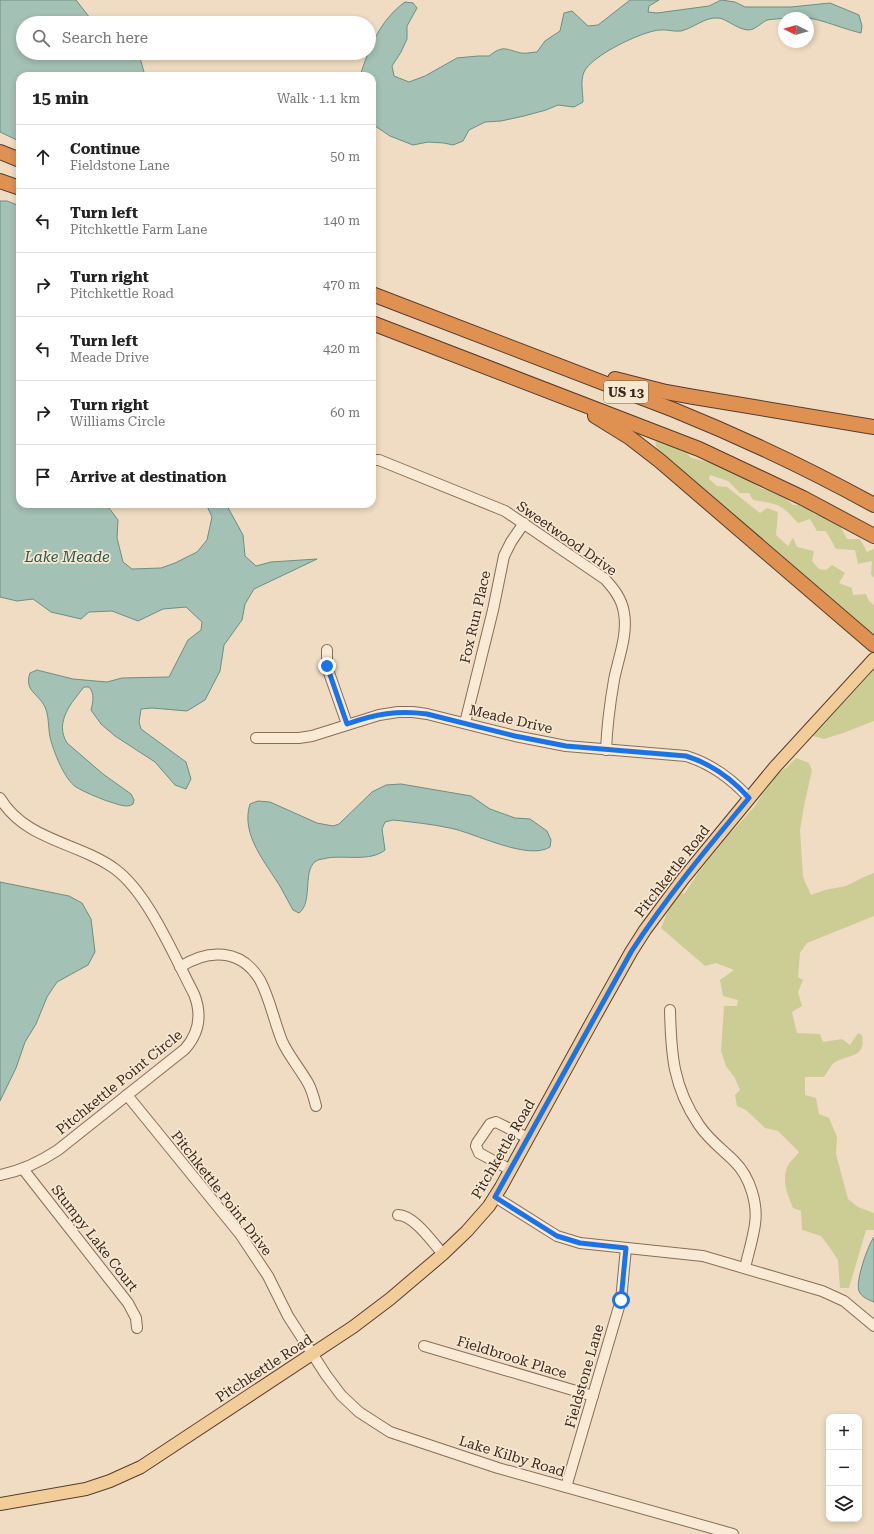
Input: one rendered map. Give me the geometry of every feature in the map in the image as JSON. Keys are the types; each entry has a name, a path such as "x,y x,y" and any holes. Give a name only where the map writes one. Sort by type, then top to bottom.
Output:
{"highway":[{"path":"0,152 16,158"},
{"path":"0,181 16,187"},
{"name":"US 13","path":"376,296 723,430 802,467 874,505"},
{"name":"US 13","path":"376,325 699,449 803,498 874,536"},
{"path":"528,354 666,392 874,427"},
{"path":"523,381 594,416 629,437 666,466 874,645"}],"main road":[{"name":"Pitchkettle Road","path":"0,1504 86,1489 126,1474 156,1458 353,1327 443,1254 475,1224 495,1197 511,1170 594,1018 642,936 683,879 775,767 874,660"}],"street":[{"name":"Sweetwood Drive","path":"376,460 505,511 605,579 615,590 622,603 624,632 608,721 606,750"},
{"name":"Fox Run Place","path":"465,723 493,610 504,556 511,542 524,523"},
{"path":"327,650 327,666 347,724"},
{"name":"Meade Drive","path":"256,738 300,738 312,736 379,715 398,712 427,714 534,740 566,746 679,755 698,760 717,769 730,779 749,798"},
{"name":"Pitchkettle Point Circle","path":"0,798 11,812 27,827 103,861 124,876 140,894 180,967 197,1002 199,1019 195,1036 185,1049 58,1150 39,1162 23,1169 0,1175"},
{"path":"180,967 196,958 206,955 221,954 234,957 254,972 264,988 283,1041 308,1083 316,1106"},
{"path":"670,1010 673,1062 677,1082 699,1126 712,1141 737,1163 751,1187 755,1208 755,1223 745,1268"},
{"name":"Pitchkettle Point Drive","path":"127,1095 248,1245 268,1276 288,1316 313,1354"},
{"path":"511,1170 479,1153 476,1146 477,1143 490,1124 496,1122 528,1138"},
{"name":"Stumpy Lake Court","path":"23,1169 128,1304 136,1318 137,1328"},
{"path":"495,1197 557,1236 580,1243 703,1256 822,1291 844,1301 874,1326"},
{"path":"398,1215 410,1218 443,1254"},
{"name":"Fieldstone Lane","path":"566,1487 621,1300 626,1248"},
{"name":"Fieldbrook Place","path":"424,1346 593,1396"},
{"name":"Lake Kilby Road","path":"313,1354 341,1395 359,1412 390,1432 498,1468 733,1534"}],"green space":[{"path":"664,440 682,447 691,458 721,465 729,472 740,473 760,488 780,494 793,505 805,505 814,514 837,520 847,539 860,539 867,552 874,549 874,578 871,574 872,561 858,564 855,550 836,549 826,531 817,531 810,519 798,523 783,508 774,504 753,500 749,493 740,493 728,481 710,475 709,479 717,486 727,487 760,513 767,508 778,512 776,535 788,546 793,538 797,547 814,551 812,561 819,569 826,570 832,565 845,573 839,583 852,588 853,595 866,594 869,601 874,605 874,633 867,630 659,456 655,442"},
{"path":"874,667 874,721 824,739 813,736 813,730"},
{"path":"796,758 809,763 812,770 800,830 803,877 811,895 825,890 846,886 874,873 874,916 807,943 800,953 798,977 803,980 798,992 802,1006 792,1012 797,1033 820,1034 823,1042 842,1039 850,1045 858,1033 862,1035 862,1048 859,1052 835,1062 824,1077 805,1077 805,1095 816,1098 819,1114 829,1118 837,1137 836,1154 848,1199 858,1207 874,1213 874,1230 866,1230 849,1288 840,1288 838,1260 830,1248 821,1236 802,1230 801,1211 793,1208 786,1185 785,1173 790,1162 799,1152 778,1131 765,1128 746,1110 737,1106 735,1095 740,1090 735,1078 726,1066 721,1051 724,1006 737,1006 738,1000 723,996 720,980 734,970 716,963 705,966 661,928 674,896 685,893 698,873 727,837 755,806 773,777 786,768"}],"water":[{"path":"0,0 76,0 88,16 16,16 16,60 141,60 144,72 16,72 16,140 0,132"},
{"path":"630,0 659,0 649,6 648,12 657,13 709,6 721,0 735,2 745,7 791,7 830,3 859,15 862,26 861,33 814,19 814,12 778,12 778,19 767,20 751,30 739,28 721,18 708,19 681,31 652,31 618,45 606,52 596,59 584,72 582,83 583,102 574,107 558,105 524,116 501,121 485,122 469,130 463,141 453,145 428,142 413,145 390,136 376,127 376,72 361,72 365,60 376,60 376,35 396,9 405,2 413,3 417,8 407,26 407,39 392,66 394,76 409,82 425,76 457,58 489,56 501,49 508,49 523,53 537,52 545,41 560,31 564,13 572,11 588,26 598,25"},
{"name":"Lake Meade","path":"0,201 7,201 16,204 16,508 109,508 118,520 117,538 123,562 132,569 161,568 197,552 207,540 212,517 208,508 228,508 243,535 245,556 256,566 271,562 317,559 254,589 245,604 242,620 224,645 220,671 205,700 187,711 152,708 141,709 139,722 141,729 186,762 191,779 186,789 175,785 155,762 115,736 101,724 91,710 93,695 89,687 84,687 74,699 66,713 62,728 67,743 103,774 131,794 134,800 133,804 128,806 107,801 92,795 76,787 67,778 51,743 45,707 30,688 30,673 37,670 73,679 107,682 122,678 169,677 188,640 201,630 202,622 186,607 163,609 138,621 112,611 89,612 81,619 51,612 33,599 17,601 0,597"},
{"path":"401,784 471,796 490,809 515,818 530,819 547,831 551,840 550,847 529,851 501,845 450,828 393,820 385,822 382,829 385,850 379,854 365,857 327,858 318,860 313,864 308,877 306,901 303,908 299,913 293,910 256,849 249,827 248,816 250,804 258,801 270,802 317,823 333,826 339,824 372,792 386,785"},
{"path":"0,882 69,896 82,903 91,919 95,952 88,965 57,982 47,997 36,1024 25,1042 16,1068 0,1101"},
{"path":"874,1237 874,1302 861,1295 858,1286 863,1264 871,1241"}],"route":[{"path":"327,666 347,724 379,715 398,712 412,712 427,714 515,736 566,746 686,756 709,764 717,769 730,779 749,798 683,879 645,930 631,952 495,1197 557,1236 580,1243 626,1248 625,1273 621,1300"}]}
